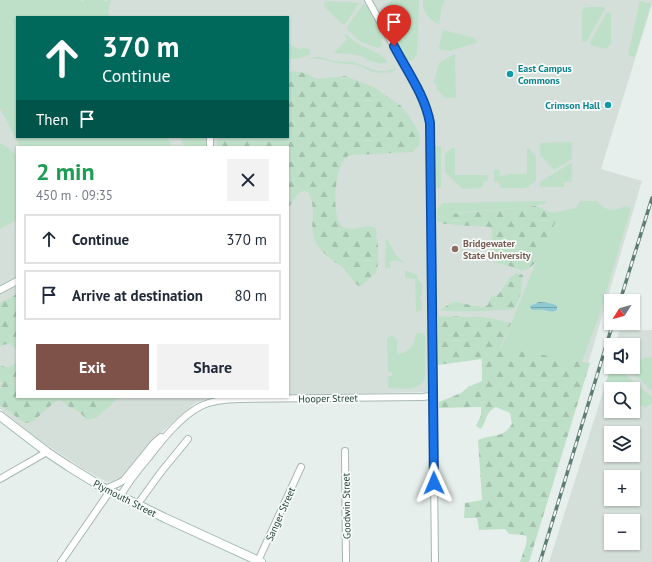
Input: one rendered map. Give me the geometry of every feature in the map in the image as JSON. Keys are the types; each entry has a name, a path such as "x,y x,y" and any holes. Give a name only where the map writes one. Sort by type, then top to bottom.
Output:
{"main road":[{"name":"Plymouth Street","path":"0,416 47,452 120,497 259,562"}],"street":[{"path":"368,0 418,89 425,103 429,117 435,562"},
{"path":"0,290 16,282"},
{"name":"Hooper Street","path":"120,497 128,482 166,435 191,412 200,406 228,399 423,397 430,396 433,392"},
{"path":"62,562 108,490 124,480 154,443 179,423"},
{"path":"137,505 188,439"},
{"name":"Goodwin Street","path":"344,451 346,562"},
{"path":"0,479 47,452"},
{"name":"Sanger Street","path":"259,562 301,467"}],"shaded area":[{"name":"Bridgewater State University","path":"0,0 652,0 601,169 642,181 609,294 604,294 604,310 581,388 482,389 481,317 428,316 429,392 289,395 289,146 16,146 16,398 210,398 195,403 155,438 122,477 107,482 82,468 38,439 0,409"},
{"path":"652,330 652,562 549,562 604,389 604,418 640,418 640,382 606,382 609,374 640,374 640,338 618,338 619,331"}],"green space":[{"path":"0,0 81,0 82,2 85,0 103,0 106,2 111,0 108,13 110,16 16,16 16,138 168,138 172,146 19,146 0,108"},
{"path":"392,0 419,0 417,54 415,58 410,61 407,60 383,14 386,6"},
{"path":"423,0 445,0 442,7 439,24 426,14"},
{"path":"330,1 359,3 346,23 343,25 324,6 325,3"},
{"path":"640,1 651,4 635,57 628,55"},
{"path":"363,4 366,5 381,31 381,35 385,38 381,40 383,45 377,48 361,42 347,29"},
{"path":"587,7 603,7 605,9 587,41 583,42 582,11"},
{"path":"609,12 611,16 611,43 607,48 600,48 591,45 590,42 606,14"},
{"path":"444,30 474,38 478,42 450,51 441,50 439,48"},
{"path":"344,33 358,44 378,54 388,62 376,63 357,55 334,53 347,39"},
{"path":"289,44 300,50 302,47 310,50 310,54 300,58 289,59"},
{"path":"454,54 456,98 445,98 438,90 434,81 439,63"},
{"path":"316,57 333,61 353,62 380,71 395,69 392,72 380,73 372,72 357,65 337,63 320,59 308,59"},
{"path":"293,71 306,73 317,79 345,76 374,87 401,106 419,133 419,146 412,152 350,155 344,161 340,169 337,179 335,202 339,222 347,229 372,227 376,229 377,232 378,265 376,272 362,285 359,286 356,284 348,273 320,249 316,243 312,229 313,210 311,198 308,192 302,191 297,195 289,207 289,146 217,146 217,138 289,138 289,73"},
{"path":"180,138 206,138 206,146 184,146"},
{"path":"572,142 572,159 554,170 540,155 540,143"},
{"path":"0,143 16,155 16,221 0,229"},
{"path":"434,146 441,146 441,187 439,188 434,185"},
{"path":"527,147 536,157 536,181 526,188 501,188 499,182 495,182 494,180 494,170 499,170 500,176 507,174 527,174"},
{"path":"452,148 455,148 455,175 487,175 488,180 483,182 483,186 480,188 462,189 445,172 445,154"},
{"path":"572,162 572,182 564,182 564,187 540,186 540,182"},
{"path":"547,201 544,204 536,206 468,212 439,216 437,218 436,211 442,203"},
{"path":"580,201 597,201 603,207 610,210 625,206 631,208 606,294 604,294 599,316 582,362 501,348 536,262 561,211 576,208"},
{"path":"536,206 550,212 561,211 536,262 528,269 522,271 492,260 492,231 490,227 444,224 437,221 437,218 442,215"},
{"path":"386,238 397,256 404,263 391,261 389,262 391,267 386,269 385,268"},
{"path":"405,271 419,276 417,278 422,284 422,296 420,296 420,300 422,301 422,309 416,312 415,279 405,278"},
{"path":"516,273 523,275 522,288 520,297 512,309 492,311 440,310 455,302 482,307 488,305 491,297 499,294 509,279"},
{"path":"16,295 16,349 9,344 0,346 0,303"},
{"path":"438,316 482,317 511,323 500,347 590,363 529,562 520,562 527,537 524,535 509,534 505,529 479,530 477,518 464,518 465,503 482,500 478,440 503,433 512,424 510,413 496,407 488,414 481,429 476,426 481,415 481,407 439,408 439,402 461,393 468,387 482,381 482,359 438,365"},
{"path":"416,333 422,333 425,336 425,376 423,381 420,385 411,388 388,388 388,376 392,376 392,372 388,372 387,338 393,336 397,340 397,354 405,352 411,347"},
{"path":"652,357 652,391 634,374 640,374 640,361 644,358"},
{"path":"16,361 16,398 117,398 107,409 93,419 85,418 78,411 67,406 60,400 54,403 30,423 25,423 0,405 0,389 2,383 0,381 0,365 10,367"},
{"path":"609,374 624,374 634,382 606,382"},
{"path":"640,387 652,397 652,403 645,408 640,405"}],"water":[{"path":"538,302 555,305 557,306 557,310 551,311 531,309 530,306"}],"railway":[{"path":"622,294 652,198"},
{"path":"540,562 611,330"}],"place":[{"name":"East Campus Commons","path":"510,74"},
{"name":"Crimson Hall","path":"608,105"},
{"name":"Bridgewater State University","path":"455,249"}],"route":[{"path":"394,46 423,98 430,123 434,483"}]}
